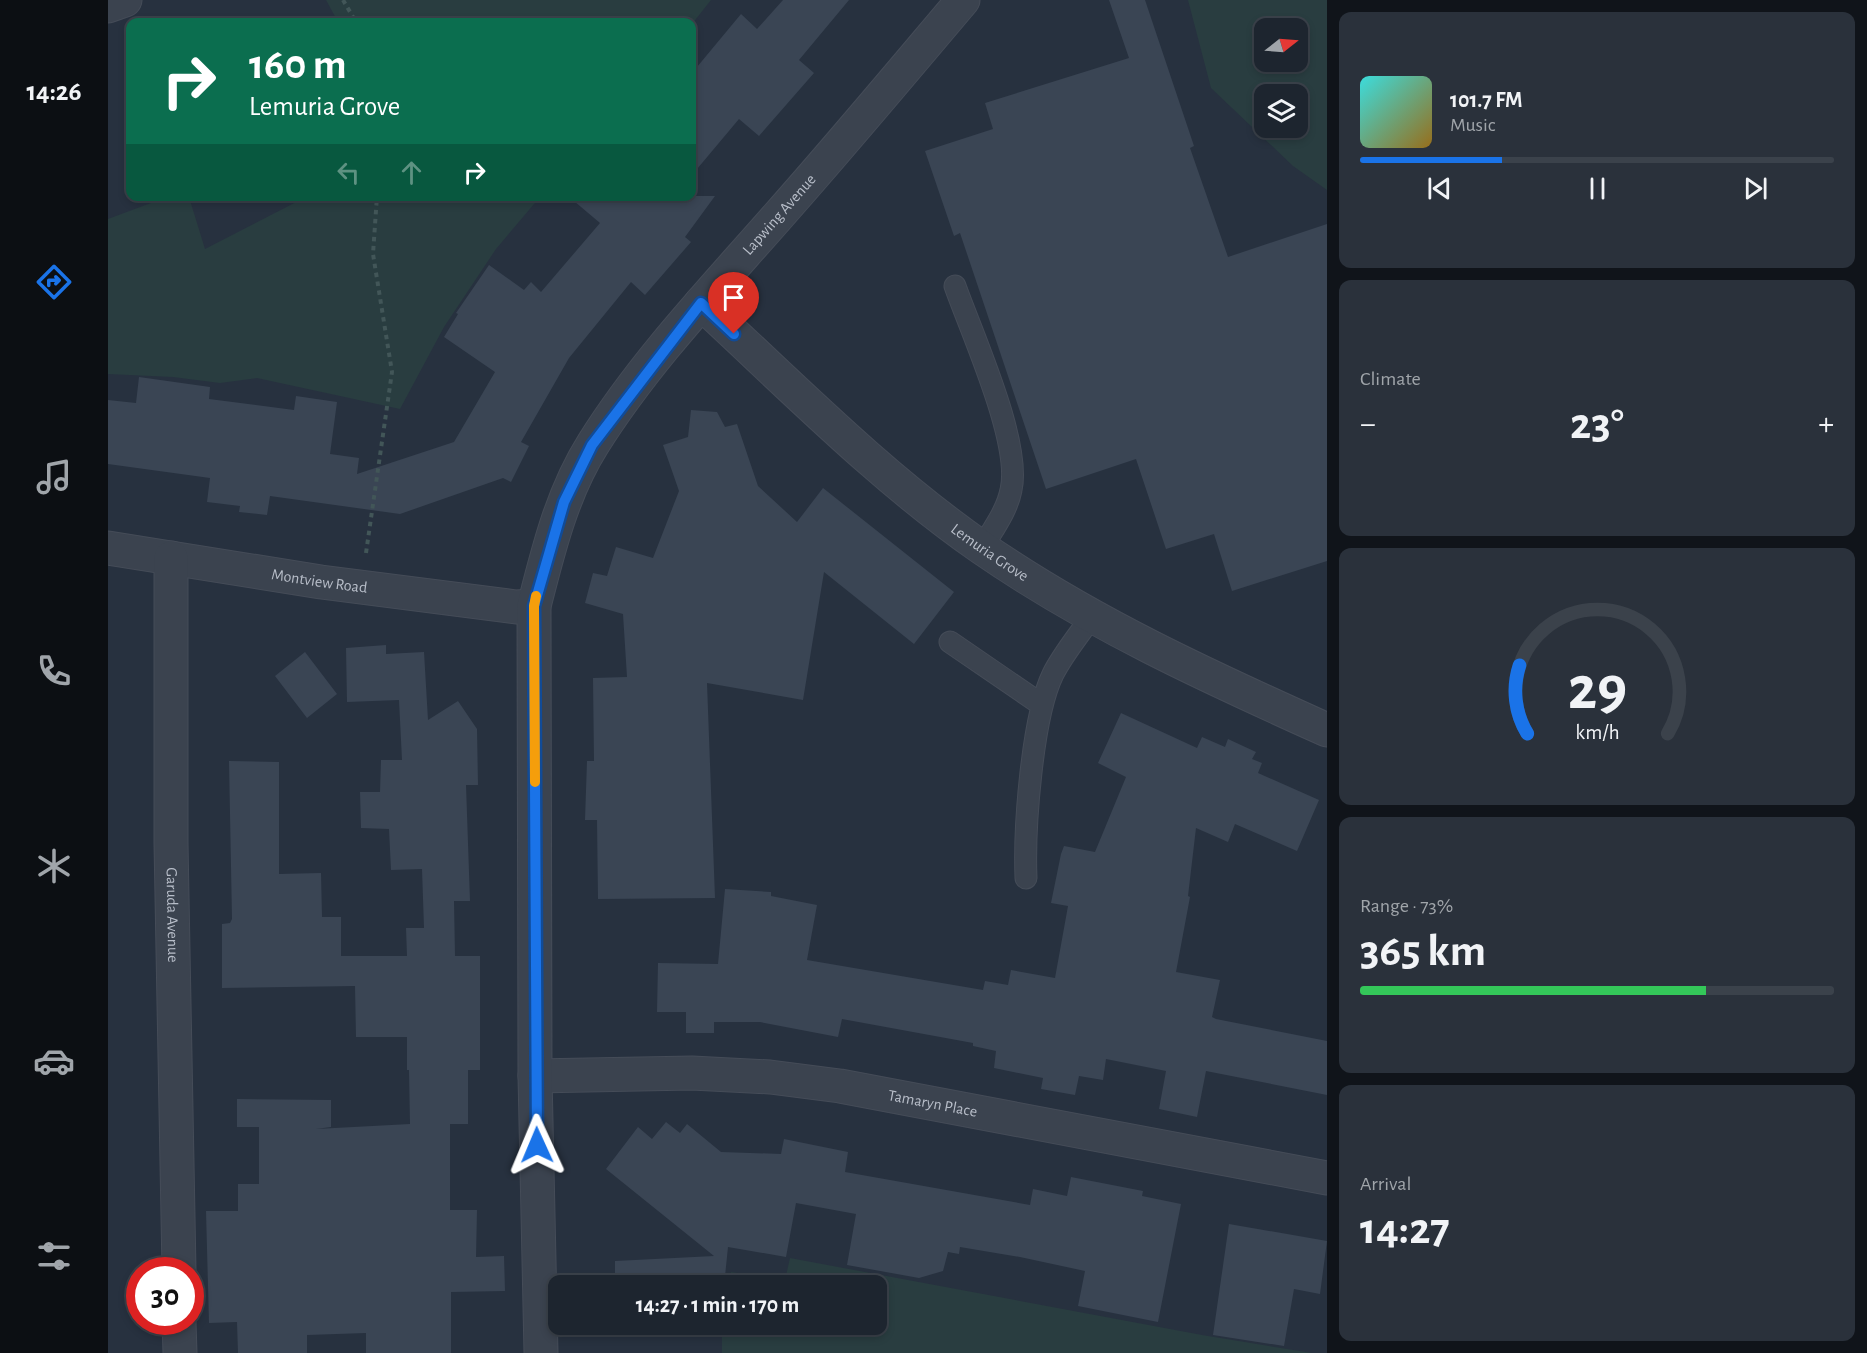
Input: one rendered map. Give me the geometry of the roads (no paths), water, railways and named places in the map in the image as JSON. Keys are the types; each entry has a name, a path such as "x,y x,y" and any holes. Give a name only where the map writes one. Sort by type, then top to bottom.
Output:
{"street":[{"path":"108,6 124,0"},
{"name":"Lapwing Avenue","path":"541,1353 536,1076 534,606 564,502 592,445 701,303 963,0"},
{"name":"Lemuria Grove","path":"701,303 882,470 982,548 1092,616 1220,682 1327,730"},
{"name":"Montview Road","path":"108,549 516,607 534,606"},
{"name":"Garuda Avenue","path":"171,558 171,843 178,1257"},
{"name":"Tamaryn Place","path":"536,1076 692,1072 840,1086 1327,1178"},
{"path":"179,1335 180,1353"}],"lane":[{"path":"955,286 1001,417 1013,471 1012,489 1006,508 982,548"},
{"path":"1026,878 1030,795 1042,705 1054,672 1092,616"},
{"path":"950,642 1042,705"}]}
